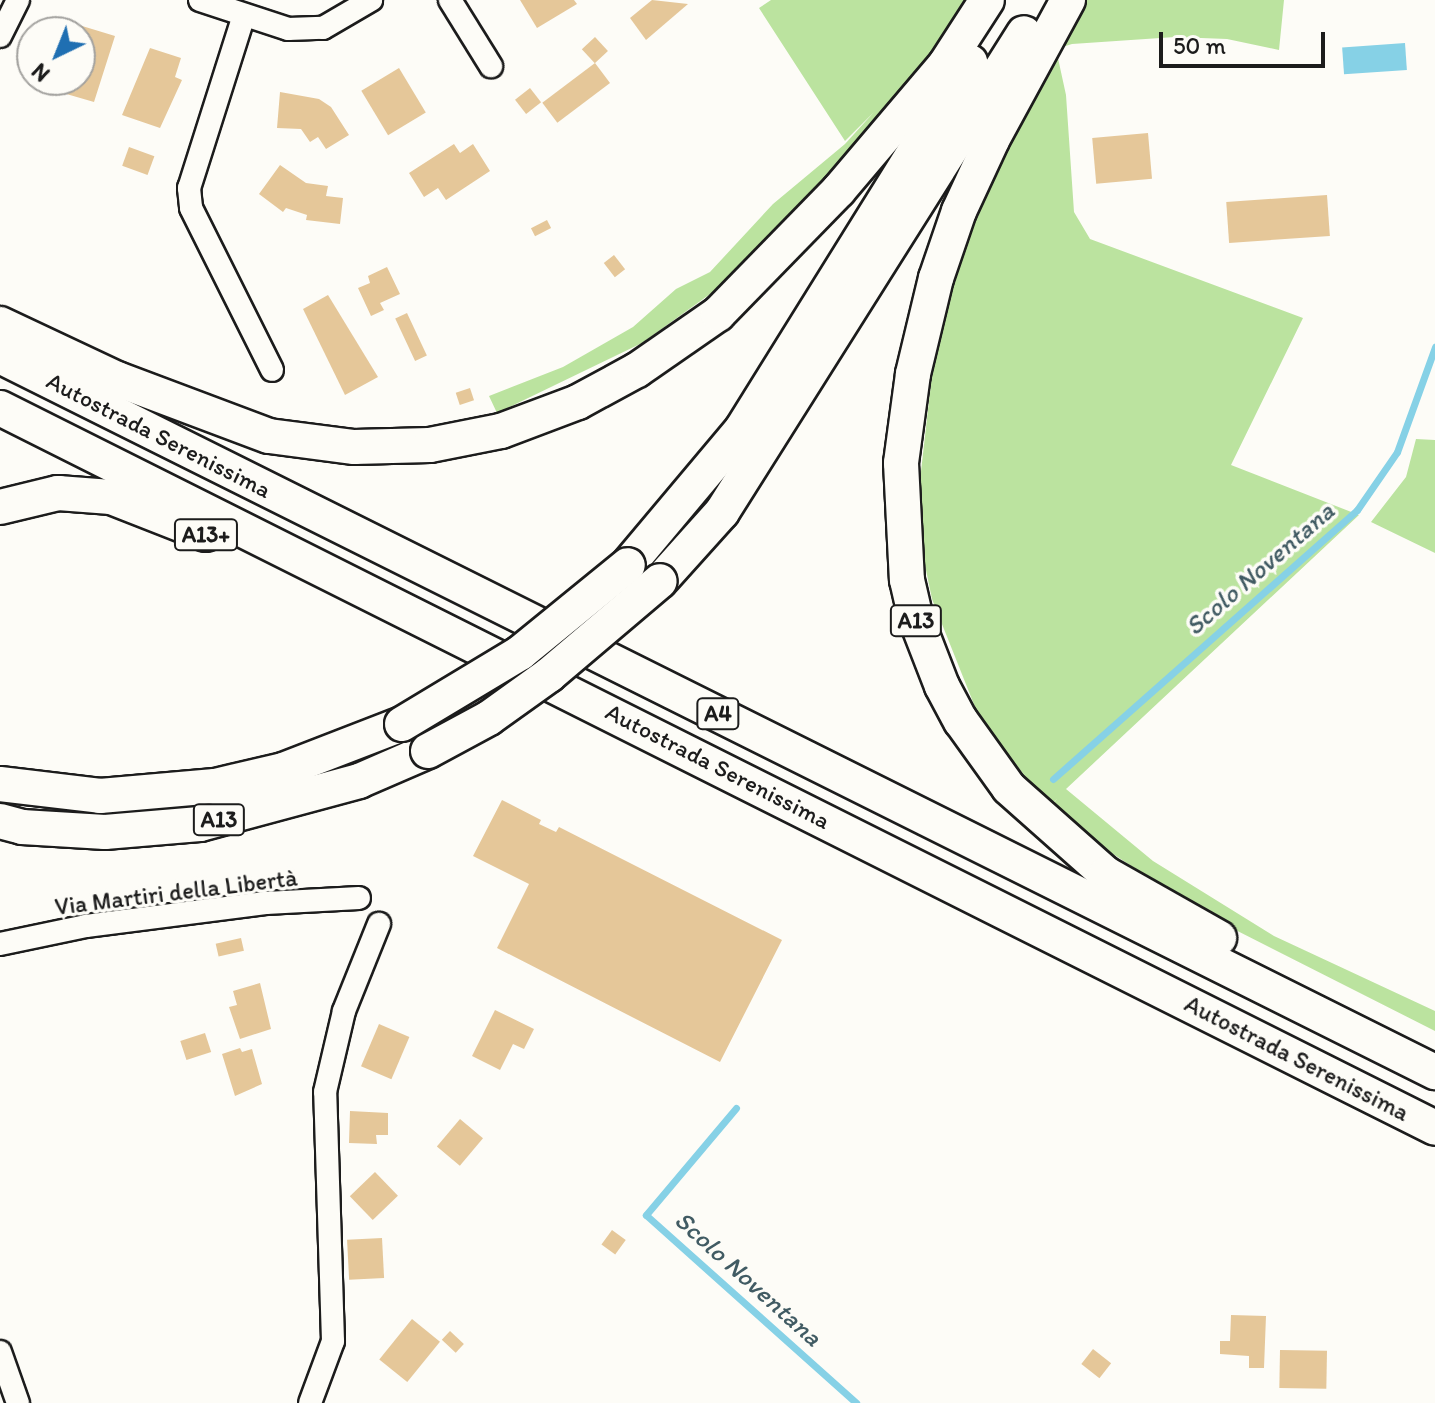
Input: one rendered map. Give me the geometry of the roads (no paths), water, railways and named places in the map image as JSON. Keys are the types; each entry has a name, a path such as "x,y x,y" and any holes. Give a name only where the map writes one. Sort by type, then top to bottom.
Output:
{"highway":[{"path":"0,324 117,379 269,436 354,447 430,445 501,431 601,389 682,343 718,314 838,191 945,65 987,0"},
{"path":"0,784 100,796 215,786 283,770 402,724 520,653 628,565 742,429 1008,0"},
{"name":"A13","path":"0,821 22,827 105,832 200,824 359,781 428,751 489,718 549,675 660,581 722,512 1044,0"},
{"name":"A13","path":"1068,0 959,211 922,334 901,463 902,544 916,619 942,686 968,733 1009,788 1064,842 1149,901 1263,961 1390,1049"},
{"name":"Autostrada Serenissima","path":"0,356 1435,1072"},
{"name":"Autostrada Serenissima","path":"0,408 408,610 1435,1128"},
{"name":"A13+","path":"0,507 58,493 111,497 168,517 297,579 408,610"}],"street":[{"path":"0,36 18,0"},
{"path":"200,0 288,29 323,28 371,0"},
{"path":"450,0 491,66"},
{"path":"244,15 189,188 191,208 272,370"},
{"name":"Via Martiri della Libertà","path":"0,944 101,924 266,903 359,898"},
{"path":"310,1403 333,1341 325,1092 344,1011 379,924"},
{"path":"0,1352 18,1403"}],"water":[{"path":"1405,43 1407,70 1344,74 1342,47"}],"waterway":[{"name":"Scolo Noventana","path":"1053,779 1357,510 1397,452 1435,347"},
{"name":"Scolo Noventana","path":"736,1108 646,1215 856,1403"}]}
